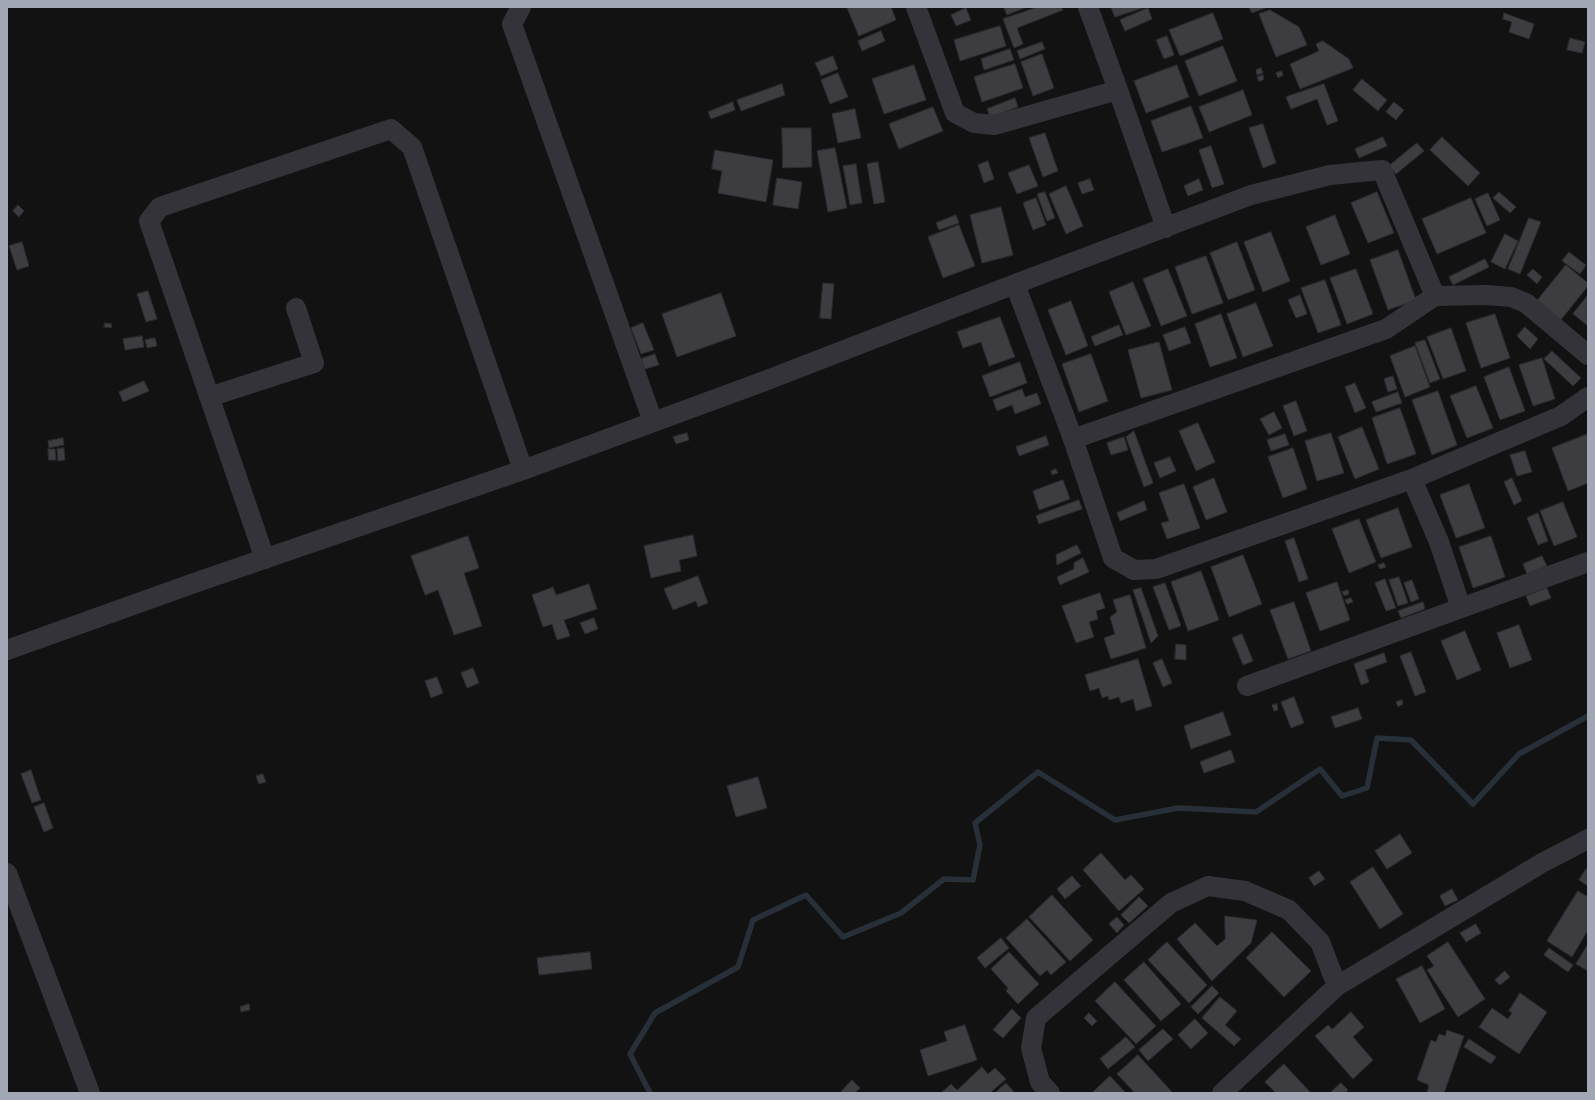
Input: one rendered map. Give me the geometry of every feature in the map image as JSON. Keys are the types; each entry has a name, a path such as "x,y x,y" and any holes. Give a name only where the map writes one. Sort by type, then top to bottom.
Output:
{"street":[{"path":"521,7 512,24 653,422"},
{"path":"916,7 955,113 974,123 995,125 1118,90"},
{"path":"1088,7 1166,228"},
{"path":"265,559 149,221 160,207 391,129 412,147 523,470"},
{"path":"7,650 523,470 762,382 1251,195 1330,175 1382,170 1435,296"},
{"path":"1015,284 1073,439 1113,558 1134,570 1156,569 1412,479 1561,416 1588,397"},
{"path":"1073,439 1386,329 1435,296 1486,295 1511,297 1526,303 1588,355"},
{"path":"209,397 314,363 296,308"},
{"path":"1412,479 1439,542 1461,608"},
{"path":"1247,686 1588,562"},
{"path":"1222,1093 1337,986 1542,863 1588,839"},
{"path":"7,873 89,1090"},
{"path":"1050,1093 1040,1082 1030,1048 1036,1018 1171,903 1208,886 1244,891 1289,910 1320,942 1337,986"}],"building":[{"path":"847,7 891,7 896,20 859,36"},
{"path":"1004,7 1027,7 1007,15"},
{"path":"1038,7 1061,7 1063,10 1017,28 1023,44 1014,48 1003,19"},
{"path":"1111,7 1146,7 1115,17"},
{"path":"1249,7 1268,7 1252,13"},
{"path":"966,8 971,20 956,26 951,15"},
{"path":"1148,8 1152,19 1125,31 1120,20"},
{"path":"1270,10 1299,27 1307,45 1276,57 1259,14"},
{"path":"1213,13 1223,39 1180,56 1169,30"},
{"path":"1504,13 1534,24 1529,39 1509,32 1512,22 1503,19"},
{"path":"1000,26 1006,46 960,61 954,40"},
{"path":"881,31 885,41 862,51 858,41"},
{"path":"1167,36 1174,55 1164,59 1156,40"},
{"path":"1570,38 1585,42 1582,53 1567,50"},
{"path":"1323,41 1349,59 1353,68 1300,89 1290,64 1319,51 1316,44"},
{"path":"1042,42 1045,49 1020,59 1017,51"},
{"path":"1223,46 1237,81 1199,96 1185,61"},
{"path":"1010,49 1014,60 984,70 981,59"},
{"path":"1042,54 1054,88 1033,96 1021,62"},
{"path":"833,56 838,69 821,76 815,63"},
{"path":"1015,64 1023,88 982,102 974,77"},
{"path":"914,65 926,100 884,114 872,79"},
{"path":"1177,65 1189,97 1146,113 1134,81"},
{"path":"1261,68 1263,73 1257,75 1256,70"},
{"path":"1282,71 1283,75 1278,78 1276,73"},
{"path":"838,73 848,97 830,104 821,80"},
{"path":"1263,75 1264,79 1259,82 1257,77"},
{"path":"1362,79 1387,100 1378,111 1353,90"},
{"path":"782,84 785,95 741,111 737,100"},
{"path":"1324,84 1338,121 1327,125 1317,99 1291,109 1286,97"},
{"path":"1243,90 1252,115 1209,132 1199,107"},
{"path":"1015,98 1018,107 990,117 987,109"},
{"path":"733,102 735,110 711,119 708,112"},
{"path":"1394,102 1404,110 1396,120 1386,112"},
{"path":"1191,106 1203,138 1162,152 1151,121"},
{"path":"933,107 943,131 899,149 889,124"},
{"path":"855,109 861,138 838,143 832,114"},
{"path":"1263,124 1276,163 1263,168 1249,128"},
{"path":"782,128 811,128 812,167 783,168"},
{"path":"1045,133 1058,171 1043,177 1029,138"},
{"path":"1383,137 1387,146 1359,158 1355,149"},
{"path":"1442,137 1480,173 1468,186 1430,150"},
{"path":"1417,143 1424,151 1396,174 1389,166"},
{"path":"1211,146 1224,184 1212,188 1199,150"},
{"path":"835,148 847,208 828,212 817,151"},
{"path":"715,150 773,160 766,202 718,193 722,171 712,169"},
{"path":"988,161 994,179 984,183 978,165"},
{"path":"878,162 885,202 874,204 867,164"},
{"path":"856,164 862,203 850,205 843,166"},
{"path":"1029,165 1038,186 1017,194 1008,173"},
{"path":"777,178 802,182 798,209 773,205"},
{"path":"1090,179 1094,190 1082,194 1078,183"},
{"path":"1199,179 1203,190 1188,196 1184,186"},
{"path":"1066,186 1083,226 1066,234 1049,194"},
{"path":"1045,192 1055,218 1047,221 1037,194"},
{"path":"1377,192 1394,233 1368,243 1351,203"},
{"path":"1499,192 1516,207 1510,213 1493,198"},
{"path":"1488,193 1500,220 1487,226 1475,199"},
{"path":"1036,198 1046,225 1033,230 1023,203"},
{"path":"1471,198 1486,233 1437,254 1422,219"},
{"path":"18,205 24,211 19,217 13,211"},
{"path":"1001,207 1013,255 982,263 970,215"},
{"path":"956,215 959,223 939,230 936,223"},
{"path":"1335,215 1350,254 1321,265 1306,227"},
{"path":"1529,218 1541,222 1520,274 1508,269"},
{"path":"959,225 975,266 943,278 928,237"},
{"path":"1271,232 1290,281 1263,292 1244,242"},
{"path":"1505,234 1518,241 1505,269 1491,262"},
{"path":"22,242 29,266 17,270 9,246"},
{"path":"1237,242 1255,290 1228,300 1210,253"},
{"path":"1398,250 1416,300 1388,310 1370,260"},
{"path":"1569,252 1586,265 1580,274 1562,261"},
{"path":"1206,256 1223,303 1192,314 1175,267"},
{"path":"1485,259 1489,267 1453,285 1449,277"},
{"path":"1566,265 1588,283 1588,286 1560,321 1536,302"},
{"path":"1168,269 1187,316 1161,326 1143,279"},
{"path":"1356,269 1373,314 1347,324 1330,278"},
{"path":"1533,269 1542,277 1537,284 1527,275"},
{"path":"1325,280 1341,325 1318,333 1301,288"},
{"path":"1133,282 1151,326 1126,335 1109,292"},
{"path":"823,283 834,284 831,319 820,318"},
{"path":"148,291 157,319 146,322 137,294"},
{"path":"721,293 736,336 677,357 662,314"},
{"path":"1300,295 1307,314 1296,318 1288,300"},
{"path":"1588,295 1588,326 1573,314"},
{"path":"1071,301 1088,346 1066,355 1048,310"},
{"path":"1256,303 1273,346 1243,357 1227,314"},
{"path":"1221,314 1237,358 1210,367 1195,324"},
{"path":"1495,314 1510,358 1481,368 1466,323"},
{"path":"1000,317 1015,357 989,366 981,342 963,348 957,332"},
{"path":"105,323 112,324 111,328 104,327"},
{"path":"643,323 654,350 641,354 631,328"},
{"path":"1119,325 1123,335 1095,346 1091,337"},
{"path":"1185,327 1191,343 1169,351 1163,335"},
{"path":"1525,327 1538,339 1530,349 1517,336"},
{"path":"1451,328 1466,371 1443,379 1427,337"},
{"path":"142,336 144,347 125,350 123,339"},
{"path":"155,338 157,346 147,348 145,340"},
{"path":"1425,340 1440,379 1430,383 1415,343"},
{"path":"1159,342 1172,390 1141,398 1128,350"},
{"path":"1415,346 1430,387 1405,397 1390,356"},
{"path":"1552,351 1581,378 1573,386 1544,359"},
{"path":"655,354 659,365 645,369 641,359"},
{"path":"1091,354 1108,401 1079,412 1062,364"},
{"path":"1542,358 1555,399 1533,406 1519,365"},
{"path":"1020,362 1027,383 990,397 982,376"},
{"path":"1509,367 1525,411 1500,420 1484,377"},
{"path":"1393,376 1397,389 1388,392 1384,379"},
{"path":"144,381 149,391 123,402 119,392"},
{"path":"1355,383 1366,408 1355,413 1345,387"},
{"path":"1476,386 1493,428 1467,438 1450,396"},
{"path":"1022,389 1025,397 1037,393 1041,404 1015,414 1012,405 997,411 993,400"},
{"path":"1438,391 1457,445 1432,455 1412,400"},
{"path":"1398,392 1402,403 1376,412 1372,402"},
{"path":"1296,401 1307,431 1294,436 1283,406"},
{"path":"1400,408 1416,454 1387,464 1372,418"},
{"path":"1274,412 1282,428 1269,435 1260,419"},
{"path":"1198,423 1215,462 1196,471 1179,431"},
{"path":"1362,427 1379,469 1355,479 1338,437"},
{"path":"1134,431 1153,483 1144,487 1126,437"},
{"path":"687,433 689,440 676,444 673,437"},
{"path":"1331,433 1344,473 1317,481 1305,441"},
{"path":"1285,434 1289,445 1271,451 1267,440"},
{"path":"1588,434 1588,483 1568,491 1552,448"},
{"path":"1046,436 1049,445 1019,456 1016,447"},
{"path":"1124,437 1128,450 1111,455 1107,443"},
{"path":"63,438 64,445 49,448 48,441"},
{"path":"64,448 65,460 58,461 57,449"},
{"path":"1293,448 1307,489 1283,498 1268,457"},
{"path":"48,449 55,449 56,460 49,460"},
{"path":"1525,451 1532,472 1517,476 1510,455"},
{"path":"1170,457 1176,471 1160,478 1154,463"},
{"path":"1056,469 1058,473 1052,475 1051,471"},
{"path":"1214,478 1227,512 1206,520 1193,487"},
{"path":"1512,478 1522,501 1514,505 1504,482"},
{"path":"1063,480 1070,499 1039,510 1033,491"},
{"path":"1184,484 1200,528 1167,539 1161,523 1169,521 1159,493"},
{"path":"1469,484 1485,528 1456,538 1440,495"},
{"path":"1079,500 1082,509 1039,524 1036,516"},
{"path":"1144,501 1147,510 1120,521 1117,513"},
{"path":"1563,502 1577,537 1554,546 1540,511"},
{"path":"1398,508 1412,547 1381,558 1366,520"},
{"path":"1538,513 1548,541 1538,545 1527,518"},
{"path":"1359,519 1376,562 1349,573 1332,529"},
{"path":"693,535 697,556 679,560 681,571 651,578 644,546"},
{"path":"468,536 479,568 464,573 482,626 454,635 438,590 425,595 411,556"},
{"path":"1491,536 1505,577 1473,588 1459,547"},
{"path":"1294,538 1308,579 1299,582 1285,541"},
{"path":"1077,545 1081,553 1057,565 1056,555"},
{"path":"1243,555 1262,604 1229,617 1211,567"},
{"path":"1542,556 1547,566 1527,574 1523,564"},
{"path":"1083,558 1089,572 1060,585 1057,577 1074,569 1074,563"},
{"path":"1384,563 1386,567 1380,569 1378,565"},
{"path":"1201,571 1219,620 1188,631 1171,582"},
{"path":"698,576 708,603 698,607 696,601 673,610 664,589"},
{"path":"1399,577 1408,603 1398,606 1389,580"},
{"path":"1385,579 1396,608 1386,611 1375,583"},
{"path":"1412,580 1419,599 1411,602 1404,583"},
{"path":"1337,582 1350,620 1320,631 1306,593"},
{"path":"1165,583 1181,626 1169,630 1153,587"},
{"path":"589,584 597,609 564,620 570,636 557,640 552,624 543,627 532,595 553,587 556,595"},
{"path":"1141,588 1158,636 1151,643 1133,590"},
{"path":"1547,588 1551,598 1530,606 1526,596"},
{"path":"1348,590 1349,594 1344,596 1342,592"},
{"path":"1100,593 1105,608 1096,611 1098,619 1089,622 1094,637 1076,643 1062,606"},
{"path":"1130,595 1146,648 1111,659 1104,638 1115,634 1110,617 1117,612 1113,600"},
{"path":"1351,598 1353,602 1347,604 1345,600"},
{"path":"1294,602 1311,651 1288,659 1270,610"},
{"path":"1423,602 1425,609 1401,618 1398,611"},
{"path":"594,618 598,629 585,634 580,623"},
{"path":"1519,625 1532,660 1510,668 1497,633"},
{"path":"1465,631 1481,670 1457,680 1441,641"},
{"path":"1242,634 1253,661 1243,665 1232,638"},
{"path":"1176,644 1186,645 1186,660 1175,659"},
{"path":"1411,652 1426,692 1415,696 1400,656"},
{"path":"1384,653 1387,662 1365,670 1369,682 1361,685 1354,664"},
{"path":"1138,659 1152,706 1136,711 1133,699 1121,703 1119,697 1109,700 1108,696 1102,698 1099,688 1090,691 1085,675"},
{"path":"1162,659 1172,683 1163,687 1153,663"},
{"path":"473,668 479,683 467,688 461,673"},
{"path":"437,677 443,693 431,698 425,681"},
{"path":"1294,697 1304,723 1291,728 1281,702"},
{"path":"1402,700 1403,704 1398,707 1396,702"},
{"path":"1277,704 1278,710 1274,711 1272,705"},
{"path":"1358,708 1362,719 1335,728 1331,717"},
{"path":"1223,712 1231,735 1191,749 1184,726"},
{"path":"1231,750 1235,762 1204,773 1200,762"},
{"path":"31,770 41,800 32,803 21,774"},
{"path":"263,774 266,782 259,784 256,776"},
{"path":"758,777 767,808 736,817 727,786"},
{"path":"44,803 53,828 44,832 34,807"},
{"path":"1400,834 1412,853 1387,869 1375,851"},
{"path":"1101,853 1125,880 1131,875 1144,889 1119,911 1083,870"},
{"path":"1373,867 1403,914 1380,929 1350,882"},
{"path":"1586,869 1588,870 1588,886 1579,880"},
{"path":"1319,871 1325,879 1314,886 1309,878"},
{"path":"1072,876 1081,886 1065,899 1057,889"},
{"path":"1452,889 1458,900 1445,906 1440,896"},
{"path":"1578,891 1588,897 1588,930 1572,957 1547,941"},
{"path":"1052,895 1093,940 1070,961 1029,917"},
{"path":"1139,897 1148,906 1129,923 1121,915"},
{"path":"1225,916 1257,920 1251,943 1212,981 1177,939 1195,923 1217,946 1225,939"},
{"path":"1117,917 1124,925 1117,933 1109,924"},
{"path":"1027,919 1066,962 1051,975 1047,970 1040,976 1006,938"},
{"path":"1476,924 1481,933 1466,942 1460,933"},
{"path":"1272,932 1311,971 1284,997 1246,958"},
{"path":"1001,938 1009,948 985,968 977,958"},
{"path":"1167,942 1207,985 1189,1003 1148,960"},
{"path":"1448,942 1485,999 1458,1017 1427,970 1434,966 1427,956"},
{"path":"1588,944 1588,971 1576,964"},
{"path":"1549,948 1573,965 1568,972 1544,955"},
{"path":"590,952 592,969 539,975 537,958"},
{"path":"1009,952 1039,984 1018,1004 1006,991 1008,988 991,969"},
{"path":"1144,962 1181,1004 1161,1021 1124,980"},
{"path":"1422,966 1445,1009 1420,1023 1396,979"},
{"path":"1505,971 1510,977 1500,985 1495,980"},
{"path":"1115,982 1156,1026 1136,1044 1095,1001"},
{"path":"1212,986 1219,993 1198,1014 1191,1007"},
{"path":"1520,993 1547,1012 1519,1054 1479,1027 1492,1008 1508,1019 1512,1013 1509,1011"},
{"path":"1220,997 1237,1011 1225,1025 1241,1039 1234,1046 1202,1018"},
{"path":"249,1004 250,1010 241,1012 240,1007"},
{"path":"1012,1009 1021,1018 1003,1038 993,1030"},
{"path":"1351,1012 1364,1027 1353,1037 1373,1060 1353,1079 1315,1036 1328,1025 1332,1029"},
{"path":"1089,1013 1097,1021 1092,1026 1084,1018"},
{"path":"1195,1019 1208,1033 1191,1049 1178,1035"},
{"path":"965,1025 977,1060 928,1076 920,1050 947,1041 944,1032"},
{"path":"1163,1029 1173,1039 1148,1061 1139,1050"},
{"path":"1447,1030 1464,1036 1444,1093 1427,1093 1429,1085 1417,1080 1431,1040 1436,1042 1439,1034 1445,1036"},
{"path":"1126,1037 1135,1047 1108,1069 1100,1059"},
{"path":"1469,1039 1496,1057 1491,1064 1464,1047"},
{"path":"1138,1055 1173,1093 1135,1093 1117,1074"},
{"path":"1284,1064 1311,1093 1276,1093 1265,1082"},
{"path":"982,1067 988,1074 995,1068 1006,1079 990,1093 941,1093 951,1084 957,1090"},
{"path":"1110,1076 1126,1093 1092,1093"},
{"path":"852,1080 860,1088 855,1093 840,1093"},
{"path":"1006,1083 1015,1093 995,1093"},
{"path":"1341,1083 1348,1090 1345,1093 1330,1093"}],"waterway":[{"path":"650,1093 630,1054 655,1013 738,967 753,920 806,895 843,937 901,913 944,879 973,880 980,845 975,823 1038,772 1115,820 1178,808 1256,812 1320,769 1342,796 1367,788 1377,738 1411,740 1473,804 1519,754 1588,716"}]}
